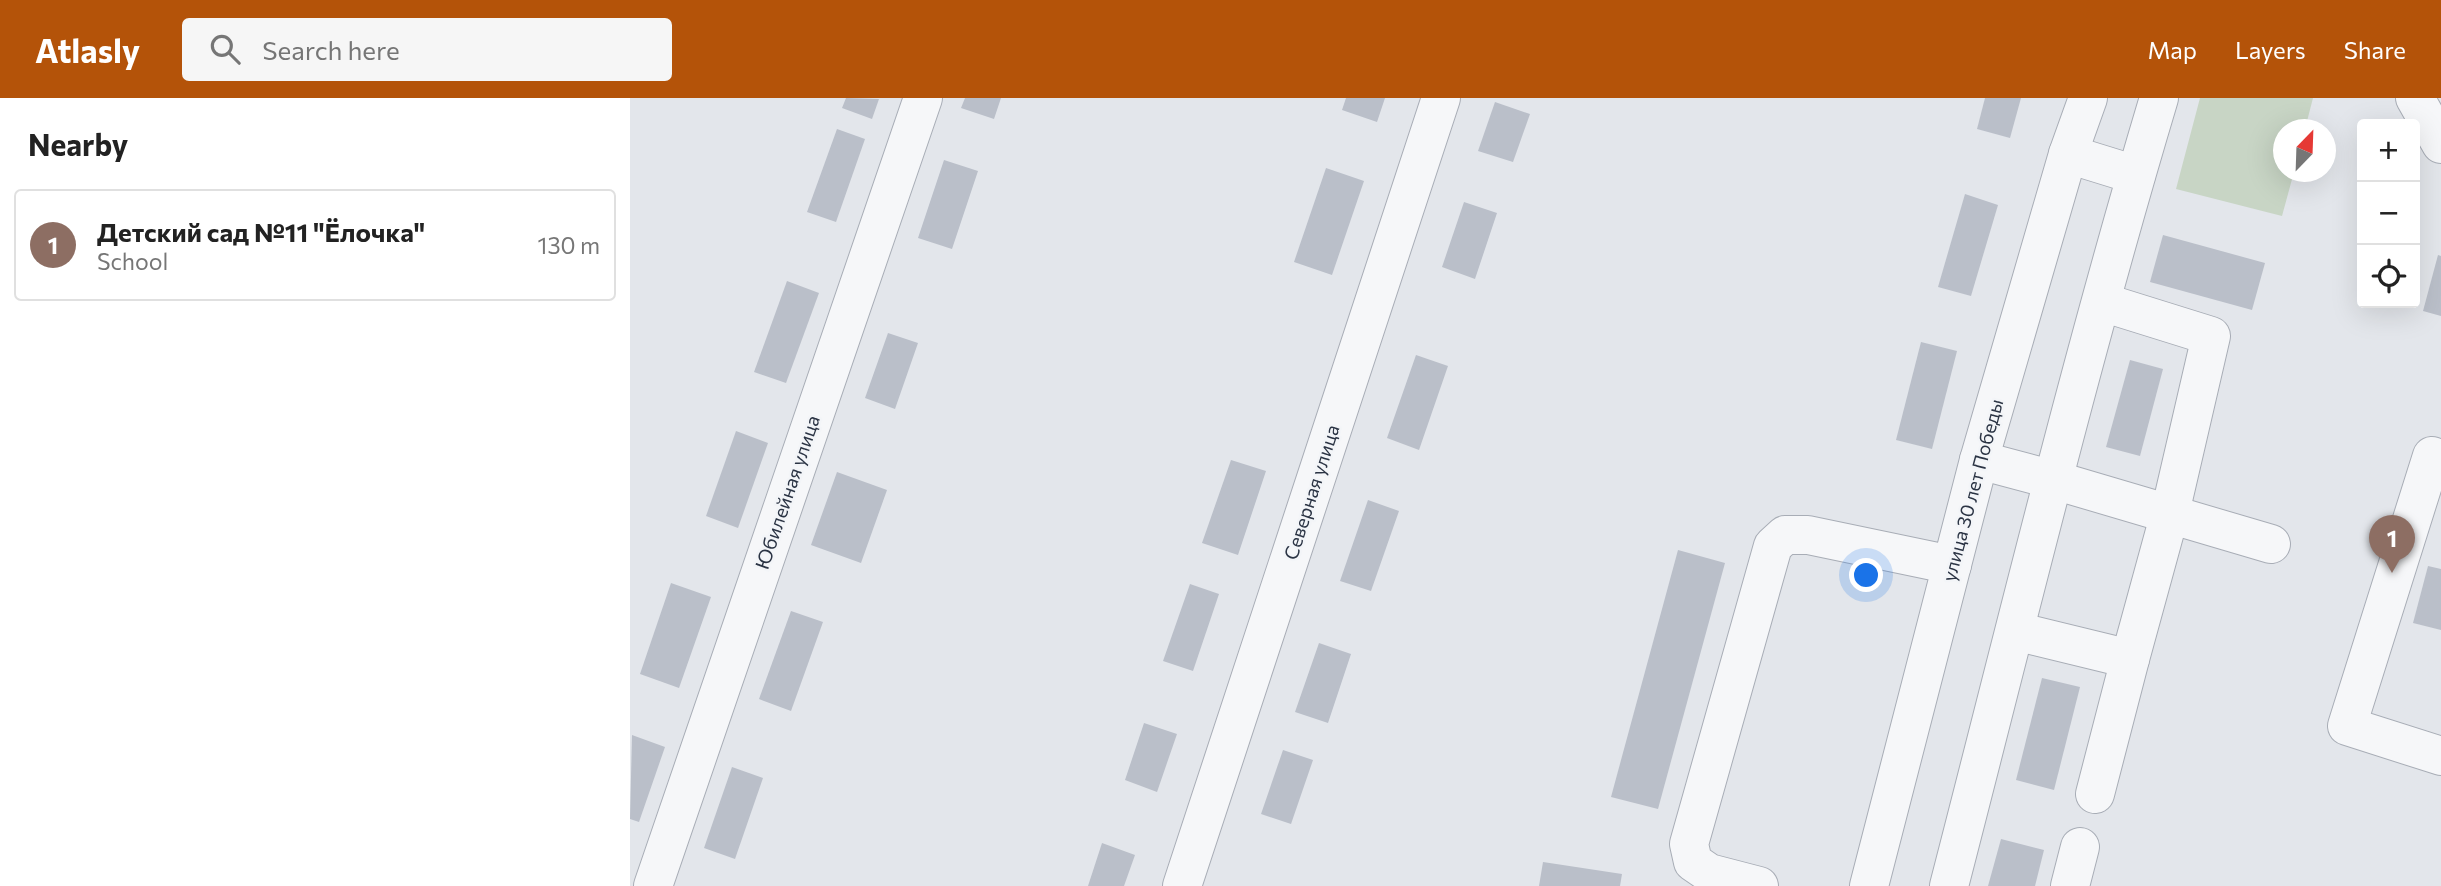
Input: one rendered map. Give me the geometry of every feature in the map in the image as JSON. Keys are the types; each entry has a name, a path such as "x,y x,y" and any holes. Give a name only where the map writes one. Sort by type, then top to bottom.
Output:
{"street":[{"name":"Юбилейная улица","path":"653,886 923,98"},
{"name":"Северная улица","path":"1182,886 1441,98"},
{"name":"улица 30 лет Победы","path":"1869,886 1979,460 2068,154 2088,98"},
{"path":"1949,886 2054,480 2159,98"},
{"path":"2415,98 2441,144"},
{"path":"2068,154 2136,175"},
{"path":"2095,794 2170,513 2211,336 2102,302"},
{"path":"2441,458 2432,456 2347,726 2441,756"},
{"path":"1979,460 2272,544"},
{"path":"1759,886 1709,873 1693,862 1689,844 1773,546 1785,535 1808,535 1952,565"},
{"path":"2015,631 2130,659"},
{"path":"2070,886 2080,847"}],"green space":[{"path":"2200,98 2313,98 2308,119 2273,119 2273,182 2291,182 2282,216 2176,189"}],"building":[{"path":"846,98 879,99 872,119 842,108"},
{"path":"965,98 1001,98 994,119 961,108"},
{"path":"1346,98 1385,98 1377,122 1342,110"},
{"path":"1985,98 2021,98 2010,138 1977,129"},
{"path":"1495,102 1530,114 1513,162 1478,151"},
{"path":"837,129 865,139 836,222 807,212"},
{"path":"944,160 978,171 952,249 918,238"},
{"path":"1326,168 1364,181 1332,275 1294,262"},
{"path":"1965,194 1998,205 1971,296 1938,287"},
{"path":"1464,202 1497,213 1475,279 1442,267"},
{"path":"2163,235 2265,263 2252,310 2150,282"},
{"path":"2438,255 2441,256 2441,316 2423,311"},
{"path":"787,281 819,293 786,383 754,372"},
{"path":"888,333 918,343 895,409 865,398"},
{"path":"1921,342 1957,351 1932,449 1896,440"},
{"path":"1416,355 1448,366 1419,450 1387,438"},
{"path":"2130,360 2163,369 2140,456 2106,447"},
{"path":"736,431 768,443 738,528 706,516"},
{"path":"1231,460 1266,471 1238,555 1202,543"},
{"path":"837,472 887,490 861,563 811,545"},
{"path":"1368,500 1399,511 1371,591 1340,581"},
{"path":"1678,550 1725,563 1658,809 1611,797"},
{"path":"2428,566 2441,569 2441,630 2413,623"},
{"path":"671,583 711,597 679,688 640,674"},
{"path":"1190,584 1219,594 1193,671 1163,661"},
{"path":"791,611 823,622 791,711 759,699"},
{"path":"1319,643 1351,654 1328,723 1295,712"},
{"path":"2042,678 2080,687 2054,790 2016,780"},
{"path":"1144,723 1177,734 1157,792 1125,780"},
{"path":"632,735 665,747 639,822 630,819"},
{"path":"1283,750 1313,760 1291,824 1261,814"},
{"path":"732,767 763,778 735,859 704,848"},
{"path":"2001,839 2044,850 2035,886 1988,886"},
{"path":"1102,843 1135,855 1124,886 1088,886"},
{"path":"1543,862 1622,874 1620,886 1539,886"}],"place":[{"name":"Детский сад №11 \"Ёлочка\"","path":"2392,573"}]}
